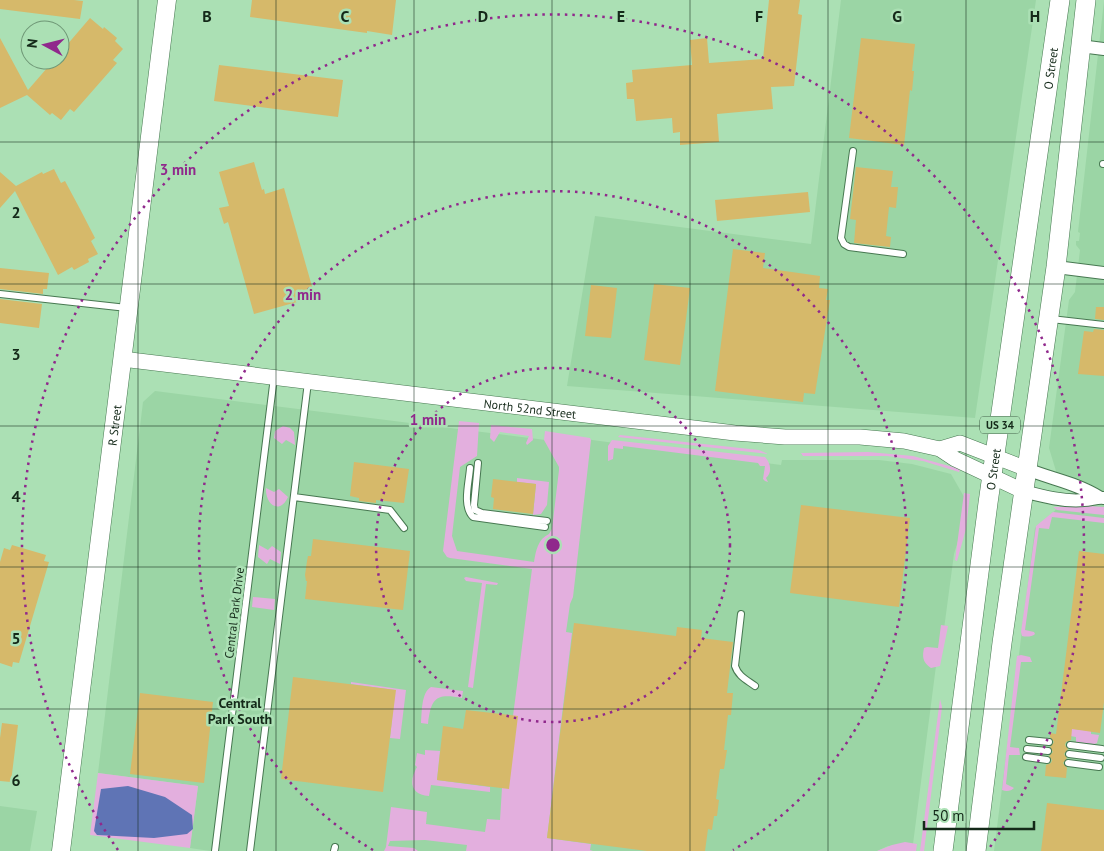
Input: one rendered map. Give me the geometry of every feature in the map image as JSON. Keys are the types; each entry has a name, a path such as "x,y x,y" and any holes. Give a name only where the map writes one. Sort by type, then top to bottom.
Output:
{"main road":[{"name":"R Street","path":"61,851 167,0"},
{"name":"O Street","path":"943,851 992,476 1060,0"},
{"name":"US 34","path":"976,851 1002,643 1056,267 1086,0"},
{"path":"956,747 960,804 956,851"}],"street":[{"path":"1080,46 1104,49"},
{"path":"1056,267 1104,273"},
{"name":"North 52nd Street","path":"122,359 742,434 888,439 940,449 955,459 1024,491"},
{"name":"North 52nd Street","path":"940,449 960,444 1027,469"},
{"path":"1027,469 1049,478 1085,488 1101,498"},
{"path":"1024,491 1067,500 1083,501 1101,498"}],"lane":[{"path":"852,151 841,238 849,248 903,254"},
{"path":"0,294 128,308"},
{"path":"1049,319 1104,325"},
{"name":"Central Park Drive","path":"215,851 274,378"},
{"path":"250,851 308,382"},
{"path":"470,468 467,505 469,514 473,518 546,524 482,513 475,510 478,463"},
{"path":"294,497 390,510 404,528"},
{"path":"741,614 735,666 741,676 755,686"},
{"path":"1028,740 1049,742"},
{"path":"1070,745 1102,749"},
{"path":"1027,749 1048,751"},
{"path":"1069,754 1100,758"},
{"path":"1026,758 1047,760"},
{"path":"1068,763 1099,767"}],"shaded area":[{"path":"841,0 1036,0 975,418 567,386 595,216 811,244"},
{"path":"1104,1 1104,851 994,851 1035,528 1067,500 1098,497 1059,481 1049,448 1069,300 1075,292 1080,250 1076,245 1076,241 1079,241 1080,233 1078,232"},
{"path":"155,391 561,442 562,436 781,465 782,460 879,460 912,464 951,474 967,502 954,554 942,644 937,658 913,844 888,846 877,851 210,851 190,848 198,786 98,773 143,402"},
{"path":"459,421 479,423 477,456 460,467 452,536 457,551 534,562 540,542 552,529 559,470 544,440 545,431 590,438 591,440 573,597 570,604 566,632 572,633 547,838 591,844 590,850 593,851 466,851 467,845 425,840 390,841 388,846 414,848 418,851 384,851 391,807 427,812 426,824 485,832 487,819 500,820 502,788 532,569 450,558 443,551"},
{"path":"491,425 532,429 533,440 527,445 529,436 500,432 494,442 490,438"},
{"path":"283,426 290,428 294,432 295,445 286,440 282,444 274,438 275,431"},
{"path":"620,435 759,450 768,454 618,437"},
{"path":"612,440 765,457 770,467 766,478 768,482 763,479 765,466 760,466 758,463 623,446 623,449 614,448 613,459 608,461 608,446"},
{"path":"868,452 913,456 960,469 959,472 923,461 887,456 803,456 801,453"},
{"path":"517,478 549,482 547,505 541,514 533,515 536,484 517,482"},
{"path":"266,488 274,492 279,489 288,497 281,506 274,506 268,499"},
{"path":"964,493 970,494 966,529 957,561 955,560"},
{"path":"1053,507 1104,507 1104,515 1057,510"},
{"path":"1053,512 1104,518 1104,523 1052,517 1049,529 1039,528 1025,630 1035,634 1032,636 1022,636 1036,526"},
{"path":"259,545 268,550 272,546 281,552 280,564 270,559 267,564 258,557"},
{"path":"464,578 498,583 497,585 486,584 473,688 468,687 482,583 466,581"},
{"path":"253,597 275,599 274,610 252,607"},
{"path":"941,625 948,626 940,666 931,668 924,660 924,648 938,648"},
{"path":"1017,656 1030,657 1032,662 1021,662 1010,747 1019,748 1020,755 1009,755 1006,784 1014,788 1006,791 1002,790"},
{"path":"351,682 406,690 400,739 390,738 395,690 351,684"},
{"path":"431,687 463,691 462,698 446,696 436,699 431,708 428,724 421,723 425,694"},
{"path":"940,699 942,707 924,851 920,851"},
{"path":"1058,727 1091,731 1091,734 1099,735 1097,743 1076,742 1076,737 1065,735"},
{"path":"425,750 440,751 437,780 490,787 490,792 431,785 429,796 418,793 412,782 417,767 415,765 417,753 425,755"},
{"path":"98,773 198,786 190,848 90,835"},
{"path":"0,806 37,811 30,851 0,851"},
{"path":"905,842 917,844 916,851 877,851 892,845"}],"water":[{"path":"128,786 165,797 192,815 193,829 187,834 154,838 97,835 94,831 101,789"}],"building":[{"path":"0,0 83,1 80,19 0,9"},
{"path":"252,0 396,0 392,35 250,17"},
{"path":"769,0 800,0 798,14 802,15 794,86 771,87 773,109 717,114 719,142 680,145 680,132 673,133 672,118 636,121 634,99 627,99 626,83 633,82 632,70 692,65 690,40 707,38 709,63 763,59"},
{"path":"90,18 117,38 115,41 123,49 113,60 117,63 74,112 70,109 61,120 52,113 50,115 27,95 0,108 0,38 28,90 45,70 70,70 70,41"},
{"path":"861,38 915,44 912,91 910,90 904,145 849,138"},
{"path":"219,65 343,80 338,117 214,101"},
{"path":"254,162 262,190 264,189 265,194 284,188 315,297 254,314 228,222 224,224 219,208 229,206 219,172"},
{"path":"856,167 893,171 891,187 898,187 896,208 889,207 886,236 891,237 890,247 854,243 856,220 850,219"},
{"path":"54,169 61,183 65,181 80,209 95,238 91,241 98,254 88,259 89,262 74,270 72,267 58,275 15,191 0,208 0,172 16,186 42,172 43,174"},
{"path":"808,192 810,212 717,221 715,200"},
{"path":"733,249 765,253 763,268 820,276 819,288 828,289 826,300 830,300 815,394 804,393 803,402 715,391"},
{"path":"0,268 49,273 47,289 43,289 43,294 0,289"},
{"path":"654,284 690,288 680,365 644,360"},
{"path":"591,285 617,288 611,338 585,336"},
{"path":"0,299 42,304 39,328 0,323"},
{"path":"1096,307 1104,307 1104,320 1095,319"},
{"path":"1094,329 1104,330 1104,376 1078,374 1084,331 1093,332"},
{"path":"354,462 409,469 404,503 376,500 376,503 359,501 359,498 350,496"},
{"path":"493,479 536,484 533,514 493,509 494,498 491,497"},
{"path":"801,505 910,518 899,607 790,593"},
{"path":"313,539 410,551 403,610 305,599 307,581 305,575 308,556 311,556"},
{"path":"12,545 46,555 44,561 49,562 19,663 13,662 12,667 0,663 0,562 4,548 10,550"},
{"path":"1079,551 1104,554 1104,702 1100,733 1072,729 1071,740 1066,742 1065,745 1068,749 1064,754 1067,758 1063,763 1067,768 1066,778 1045,776 1046,765 1051,763 1052,760 1049,756 1053,752 1050,747 1054,742 1050,737 1050,733 1056,734"},
{"path":"574,623 676,636 677,627 702,630 701,638 733,642 727,693 733,693 731,715 728,715 724,750 727,750 724,769 720,769 716,799 719,800 717,816 714,816 712,830 708,829 705,851 647,851 547,838"},
{"path":"293,677 396,690 383,792 281,779"},
{"path":"140,693 213,702 204,783 130,774"},
{"path":"466,710 518,716 509,789 437,780 443,726 463,729"},
{"path":"2,723 18,725 11,782 0,781"},
{"path":"1047,803 1104,810 1104,851 1041,851"}],"district":[{"name":"Central Park South","path":"240,712"}]}
